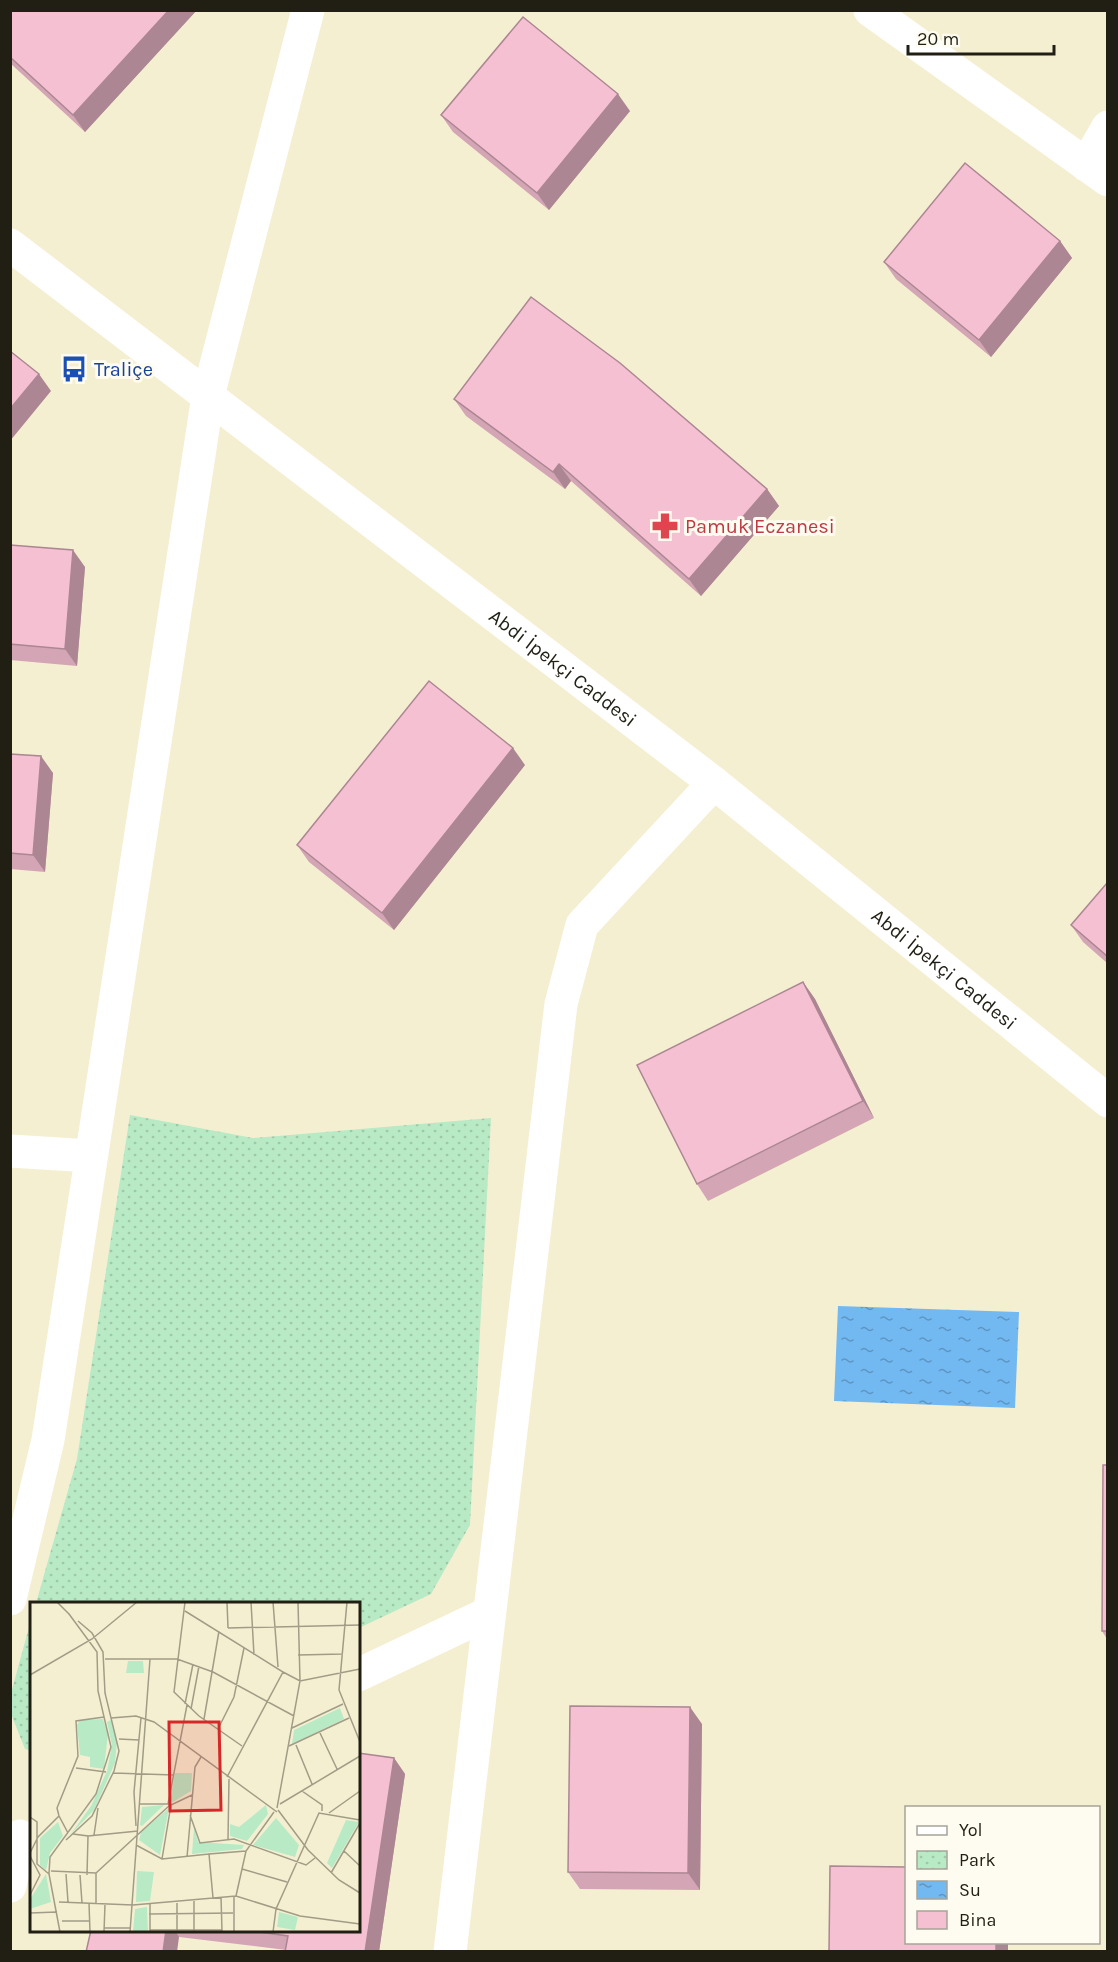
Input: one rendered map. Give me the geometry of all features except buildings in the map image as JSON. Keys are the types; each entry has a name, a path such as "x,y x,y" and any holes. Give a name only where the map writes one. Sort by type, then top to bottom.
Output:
{"street":[{"path":"10,1599 48,1440 208,396 308,10"},
{"path":"870,10 1097,173 1107,127"},
{"name":"Abdi İpekçi Caddesi","path":"10,246 714,783 1107,1101"},
{"path":"450,1952 561,1004 582,925 714,783"},
{"path":"10,1151 91,1156"},
{"path":"360,1674 489,1613"},
{"path":"10,1886 21,1832"}],"green space":[{"path":"130,1115 253,1138 491,1118 470,1525 431,1594 360,1628 360,1602 36,1602 77,1459"},
{"path":"30,1624 30,1751 25,1749 11,1714 11,1693"}],"water":[{"path":"838,1306 1019,1312 1015,1408 834,1401"}],"place":[{"name":"Traliçe","path":"74,369"},
{"name":"Pamuk Eczanesi","path":"665,526"}]}
